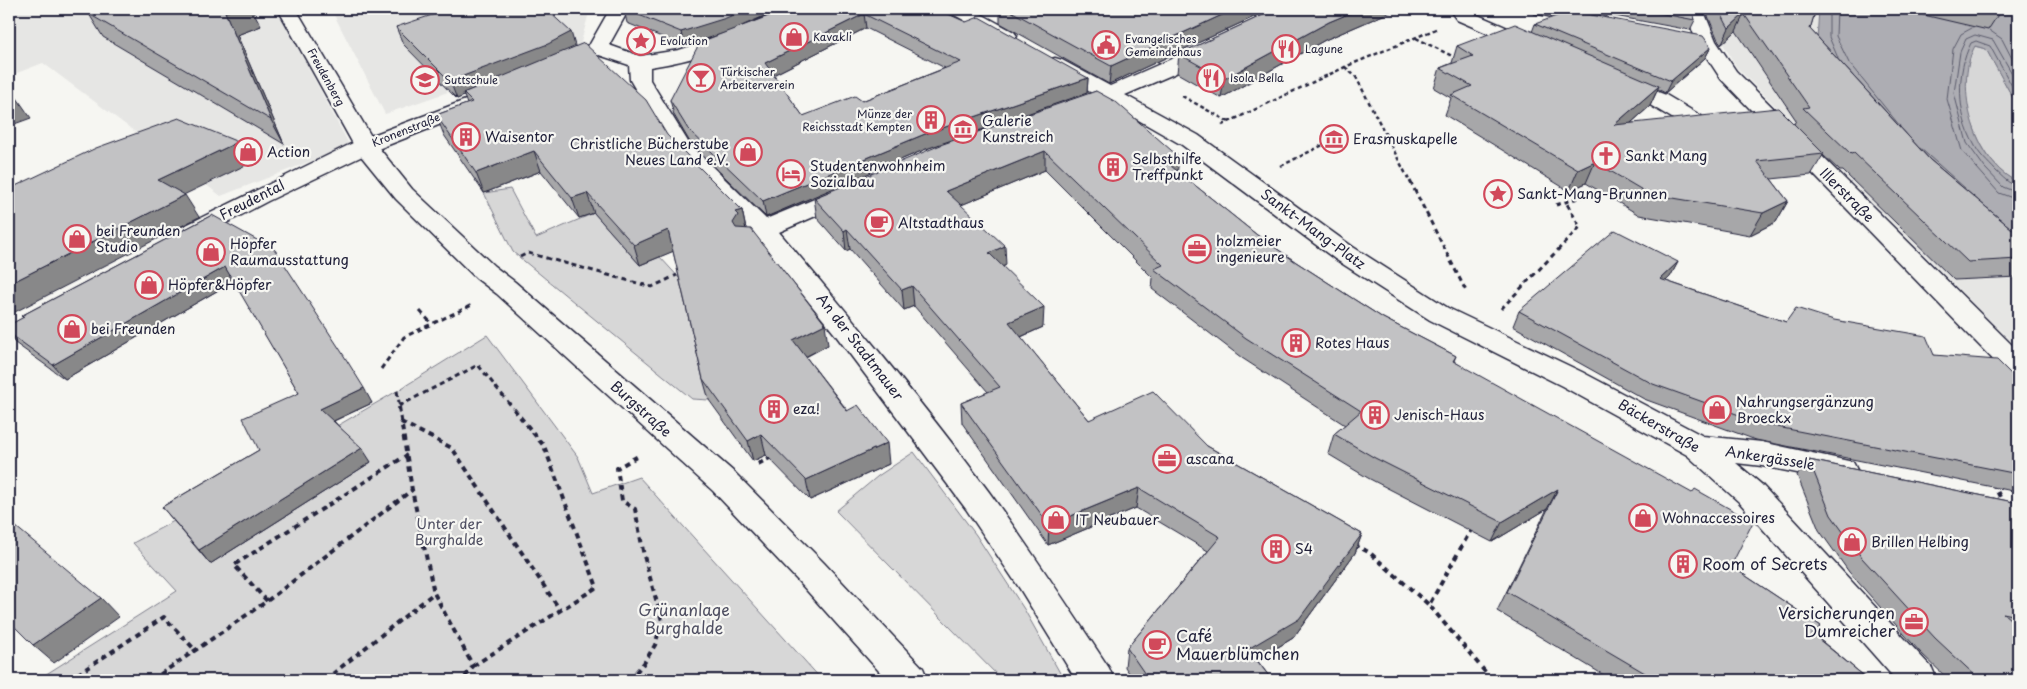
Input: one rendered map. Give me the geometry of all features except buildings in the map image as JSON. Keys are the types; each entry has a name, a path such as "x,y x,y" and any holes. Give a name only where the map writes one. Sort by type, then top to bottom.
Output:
{"street":[{"name":"Freudenberg","path":"287,9 365,146"},
{"path":"543,75 598,48 619,9"},
{"path":"598,48 639,62 682,56 736,38 799,9"},
{"name":"Sankt-Mang-Platz","path":"958,9 1190,140 1344,253 1439,314"},
{"path":"1541,9 1612,24"},
{"name":"Illerstraße","path":"1694,9 1697,39 1728,75 2018,368"},
{"path":"1461,12 1552,54"},
{"path":"1076,106 1110,95 1230,38"},
{"name":"An der Stadtmauer","path":"639,62 640,80 681,149 763,230 844,326 977,500 1032,579 1096,680"},
{"path":"1605,77 1658,100 1695,122"},
{"name":"Kronenstraße","path":"365,146 490,96"},
{"name":"Freudental","path":"164,246 260,196 365,146"},
{"name":"Burgstraße","path":"365,146 404,194 496,280 724,482 812,573 910,680"},
{"path":"763,230 871,183"},
{"name":"Bäckerstraße","path":"1439,314 1479,332 1581,384 1698,447 1750,493 1919,680"},
{"name":"Ankergässele","path":"1698,447 1762,454 1868,475"}],"path":[{"path":"1190,140 1345,68 1416,38 1461,12"},
{"path":"1416,38 1463,62"},
{"path":"1345,68 1356,77 1467,290"},
{"path":"1148,78 1229,122"},
{"path":"1278,168 1323,145"},
{"path":"1556,205 1600,191"},
{"path":"1479,332 1580,227 1566,202"},
{"path":"381,369 404,337 432,324 496,280 528,253 652,287 677,276"},
{"path":"420,311 432,324"},
{"path":"399,406 478,365 544,446 597,587 473,666 463,680"},
{"path":"397,390 412,490 434,593 473,666"},
{"path":"402,422 452,448 560,610"},
{"path":"267,601 234,565 407,455"},
{"path":"724,482 774,456"},
{"path":"617,468 622,501 635,509 644,556 662,621 655,645 644,663 629,680"},
{"path":"1989,476 2002,501"},
{"path":"152,680 267,601 412,490"},
{"path":"1429,605 1475,522"},
{"path":"1353,543 1370,553 1429,605 1492,680"},
{"path":"325,680 434,593"},
{"path":"70,680 164,617 196,651"}],"shaded area":[{"path":"9,9 277,9 350,146 221,196 43,63 9,76"},
{"name":"Suttschule","path":"331,9 590,9 580,46 385,114"},
{"path":"1703,9 1819,9 1818,12 2018,260 2018,348 1737,68"}],"green space":[{"path":"1974,46 1986,49 2018,107 2018,182 2007,176 1989,157 1976,133 1967,108 1965,84"},
{"path":"510,189 536,238 594,213 640,265 660,257 681,280 709,400 692,399 513,252 484,193"},
{"name":"Unter der Burghalde","path":"487,335 578,457 593,493 639,477 822,680 37,680 177,591 133,543 397,391"},
{"path":"914,452 976,535 1024,609 1064,680 1002,680 836,511 878,476"}],"water":[{"path":"1819,9 2018,9 2018,107 1986,49 1975,46 1969,63 1966,82 1972,122 1980,142 1990,159 2003,173 2018,182 2018,260 1817,40"}],"place":[{"name":"Kavakli","path":"794,37"},
{"name":"Evolution","path":"641,41"},
{"name":"Evangelisches Gemeindehaus","path":"1106,45"},
{"name":"Lagune","path":"1286,49"},
{"name":"Türkischer Arbeiterverein","path":"701,78"},
{"name":"Isola Bella","path":"1211,78"},
{"name":"Suttschule","path":"425,80"},
{"name":"Münze der Reichsstadt Kempten","path":"931,120"},
{"name":"Galerie Kunstreich","path":"963,129"},
{"name":"Waisentor","path":"466,137"},
{"name":"Erasmuskapelle","path":"1334,139"},
{"name":"Action","path":"248,152"},
{"name":"Christliche Bücherstube Neues Land e.V.","path":"748,152"},
{"name":"Sankt Mang","path":"1606,156"},
{"name":"Selbsthilfe Treffpunkt","path":"1113,167"},
{"name":"Studentenwohnheim Sozialbau","path":"791,174"},
{"name":"Sankt-Mang-Brunnen","path":"1498,194"},
{"name":"Altstadthaus","path":"879,223"},
{"name":"bei Freunden Studio","path":"77,239"},
{"name":"holzmeier ingenieure","path":"1197,249"},
{"name":"Höpfer Raumausstattung","path":"211,252"},
{"name":"Höpfer&Höpfer","path":"149,285"},
{"name":"bei Freunden","path":"72,329"},
{"name":"Rotes Haus","path":"1296,343"},
{"name":"eza!","path":"774,409"},
{"name":"Nahrungsergänzung Broeckx","path":"1717,410"},
{"name":"Jenisch-Haus","path":"1375,415"},
{"name":"ascana","path":"1167,459"},
{"name":"Wohnaccessoires","path":"1643,518"},
{"name":"IT Neubauer","path":"1056,520"},
{"name":"Brillen Helbing","path":"1852,542"},
{"name":"S4","path":"1276,549"},
{"name":"Room of Secrets","path":"1683,564"},
{"name":"Versicherungen Dumreicher","path":"1914,622"},
{"name":"Café Mauerblümchen","path":"1157,645"}],"park label":[{"name":"Grünanlage Burghalde","path":"684,619"}]}
